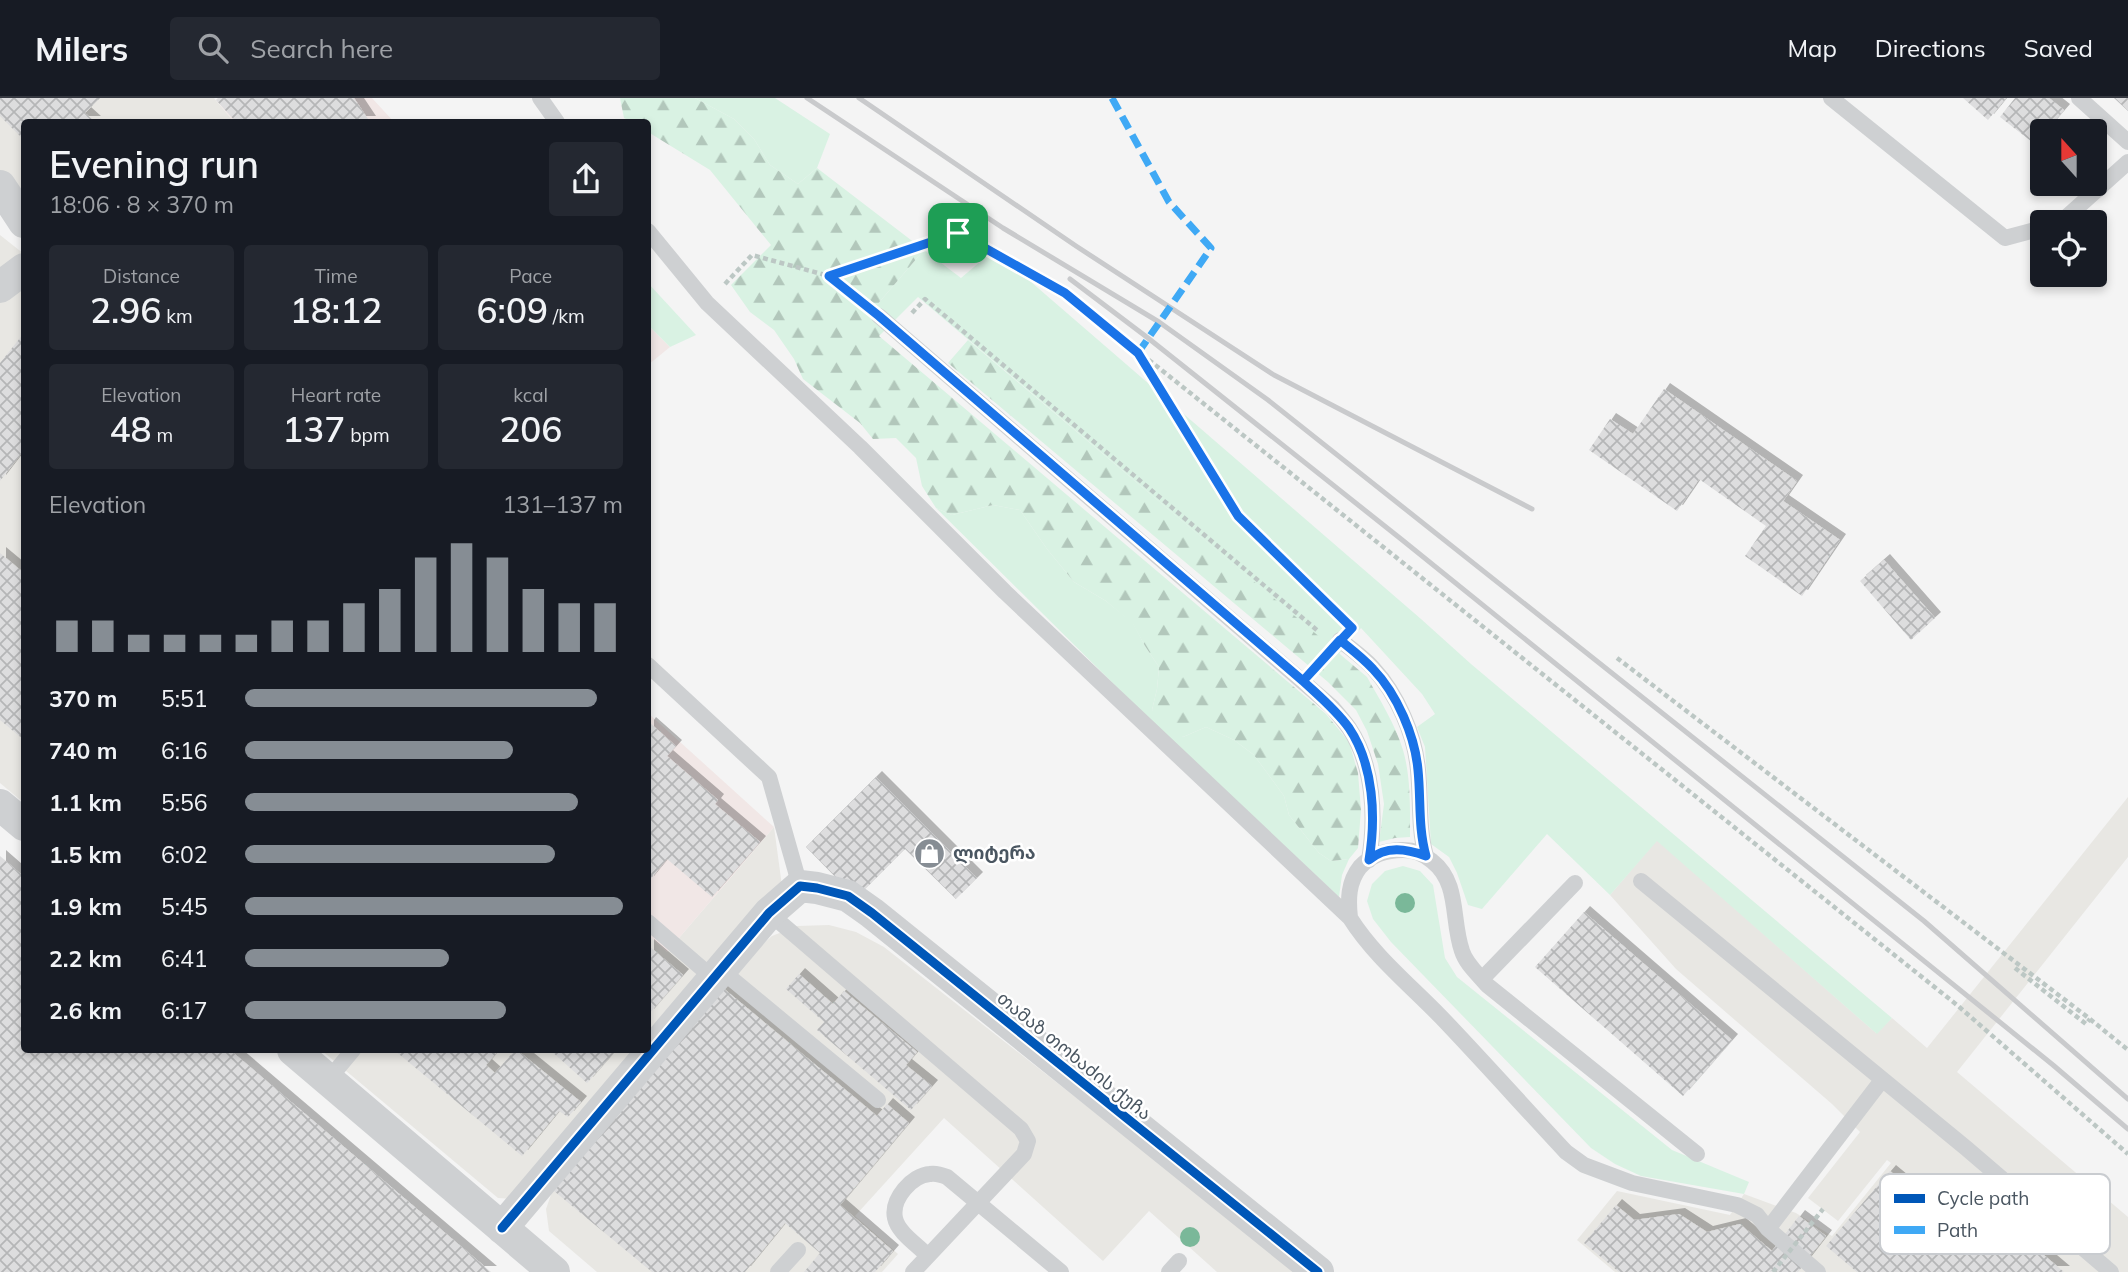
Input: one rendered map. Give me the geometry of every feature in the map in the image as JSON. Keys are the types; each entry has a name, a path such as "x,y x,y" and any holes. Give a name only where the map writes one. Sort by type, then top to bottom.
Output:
{"street":[{"path":"0,186 21,218"},
{"path":"0,287 21,272"},
{"path":"0,805 21,822"},
{"path":"651,1052 769,913 800,886"},
{"name":"თამაზ თოხაძის ქუჩა","path":"800,886 848,896 1318,1272"},
{"path":"296,1053 554,1272"},
{"path":"502,1228 650,1053"}],"lane":[{"path":"540,98 555,119"},
{"path":"1831,98 2005,238 2030,231"},
{"path":"2079,98 2128,142"},
{"path":"2074,210 2128,162"},
{"path":"651,235 707,303 860,447 1004,592 1350,918 1377,953 1442,1018 1566,1152 1584,1166 1632,1183 1737,1205 1757,1215 1768,1229 1818,1272"},
{"path":"879,316 1332,707 1350,730 1362,754 1373,802 1373,834 1369,860"},
{"path":"1340,640 1372,667 1384,682 1414,746 1418,770 1421,837 1426,856"},
{"path":"651,668 769,777 800,886"},
{"path":"1350,918 1348,900 1351,883 1360,867 1374,856 1391,850 1409,850 1426,856 1440,867 1449,883 1462,951 1471,967 1482,979 1698,1154"},
{"path":"1641,880 1994,1174"},
{"path":"1482,979 1575,883"},
{"path":"769,913 1021,1129 1028,1141 1024,1154 913,1272"},
{"path":"651,924 878,1100"},
{"path":"328,1080 350,1053"},
{"path":"1768,1229 1882,1080"},
{"path":"928,1256 900,1228 895,1217 896,1204 904,1189 928,1173 947,1177 1062,1272"},
{"path":"778,1272 798,1250"},
{"path":"2090,1254 2111,1272"}],"path":[{"path":"829,276 958,233 1065,293 1957,1005 2128,1154"},
{"path":"707,303 752,255 829,276 879,316"},
{"path":"925,299 1335,645 1352,628 1238,516 1138,353"},
{"path":"1617,658 2128,1050"},
{"path":"2015,968 2086,1024 2090,1019"},
{"path":"1773,1272 1823,1209"}],"shaded area":[{"path":"0,98 214,98 232,119 21,119 21,194 0,172"},
{"path":"372,98 391,119 232,119 216,100"},
{"path":"0,235 21,252 21,800 0,783"},
{"path":"651,328 670,347 651,363"},
{"path":"651,716 774,827 667,952 651,938"},
{"path":"2128,797 2128,857 1957,1072 2077,1174 1882,1174 1891,1163 1887,1160 1838,1221 1808,1198 1860,1132 1832,1104 1676,969 1610,895 1657,840 1876,1033 1892,1018 1927,1048"},
{"path":"774,827 782,886 651,1039 651,938 667,952"},
{"path":"829,925 856,932 884,947 1298,1272 1217,1272 1149,1211 1103,1261 944,1118 855,1216 898,1254 882,1272 597,1272 549,1231 546,1209 553,1189 734,970 772,936 797,926"},
{"path":"325,1053 638,1053 512,1199 498,1198"},
{"path":"1880,1177 1880,1254 2110,1254 2110,1202 2128,1217 2128,1272 1615,1272 1577,1240 1617,1191 1730,1215 1744,1194 1796,1213 1832,1236"}],"green space":[{"path":"620,98 695,98 734,119 754,139 770,165 798,184 817,168 924,250 876,306 894,321 879,336 1326,714 1349,742 1358,773 1361,810 1358,848 1349,859 1331,861 1319,853 1289,815 1284,796 1254,755 1234,740 1206,727 1183,737 1164,729 1152,710 1159,667 1133,624 1106,601 1074,582 1020,510 993,505 952,515 936,508 922,486 916,458 896,438 873,439 860,423 803,379 794,359 774,330 750,312 731,285 771,245 710,170 651,134 651,119 624,118"},
{"path":"695,98 775,98 830,134 817,168 798,184 770,165 754,139 734,119"},
{"path":"924,250 961,278 994,250 1471,664 1892,1018 1877,1034 1657,841 1610,895 1547,834 1482,909 1468,905 1449,857 1431,844 1425,747 1417,727 1435,714 1422,694 1361,628 1339,654 918,297 894,321 876,306"},
{"path":"651,286 696,335 670,347 651,328"},
{"path":"968,340 1367,677 1392,722 1406,760 1410,837 1379,842 1384,804 1378,764 1367,731 1356,710 1328,682 948,363"},
{"path":"993,505 1020,510 1074,582 1106,601 1133,623 1159,667 1152,710 1183,737 1206,727 1234,740 1254,755 1284,796 1289,815 1319,853 1331,861 1349,859 1342,875 1339,897 1139,709 936,508 952,515"},
{"path":"1403,866 1420,871 1433,885 1445,958 1457,977 1672,1150 1749,1182 1744,1194 1641,1176 1615,1164 1591,1148 1391,942 1373,919 1367,901 1372,884 1385,871"}],"building":[{"path":"0,98 100,98 85,113 92,119 21,119 21,137 0,116"},
{"path":"354,98 368,119 233,119 216,100"},
{"path":"1963,98 2006,98 1988,120"},
{"path":"2015,98 2049,98 2064,110 2056,119 2030,119 2030,140 2000,117"},
{"path":"2114,98 2128,98 2128,111"},
{"path":"21,337 21,454 0,481 0,363"},
{"path":"1664,389 1797,481 1783,501 1840,540 1802,596 1745,556 1766,526 1699,479 1677,511 1589,450 1610,419 1633,434"},
{"path":"0,553 21,570 21,738 0,720"},
{"path":"1884,560 1935,618 1911,640 1860,581"},
{"path":"651,724 676,746 667,756 718,800 715,804 760,842 712,897 667,859 651,878"},
{"path":"876,777 977,878 956,899 905,849 856,898 806,847"},
{"path":"0,856 21,874 21,1053 234,1053 491,1272 0,1272"},
{"path":"1584,912 1732,1040 1683,1096 1535,967"},
{"path":"651,948 683,975 651,1012"},
{"path":"799,974 833,1004 844,991 917,1052 906,1065 932,1086 911,1110 817,1030 824,1022 786,989"},
{"path":"723,988 877,1116 887,1104 909,1123 840,1205 893,1251 875,1272 804,1272 820,1253 785,1223 745,1272 652,1272 554,1191"},
{"path":"398,1053 496,1053 486,1065 495,1073 512,1053 521,1053 581,1102 568,1117 559,1111 522,1156"},
{"path":"553,1053 613,1053 587,1083"},
{"path":"1880,1183 1880,1254 2043,1254 2064,1272 1857,1272 1826,1246"},
{"path":"1616,1205 1634,1220 1679,1214 1707,1232 1740,1224 1772,1251 1799,1216 1826,1236 1798,1272 1619,1272 1584,1243"}],"railway":[{"path":"807,98 1003,228 1159,322 1268,400 1924,921 2128,1099"},
{"path":"859,98 1076,246 1274,375 1532,509"},
{"path":"1070,279 1401,539 2053,1065 2128,1129"}],"marked path":[{"path":"1112,98 1169,202 1211,248 1138,353"}],"cycle path":[{"path":"651,1052 769,913 800,886 848,896 1318,1272"},
{"path":"502,1228 650,1053"}],"place":[{"name":"ლიტერა","path":"930,853"}],"route":[{"path":"958,233 829,276 1303,681 1340,640 1372,667 1397,705 1414,746 1418,770 1421,837 1426,856 1409,850 1391,850 1369,860 1373,834 1373,802 1362,754 1350,730 1332,707 1303,681 1335,645 1352,628 1238,516 1138,353 1065,293 958,233"}]}
